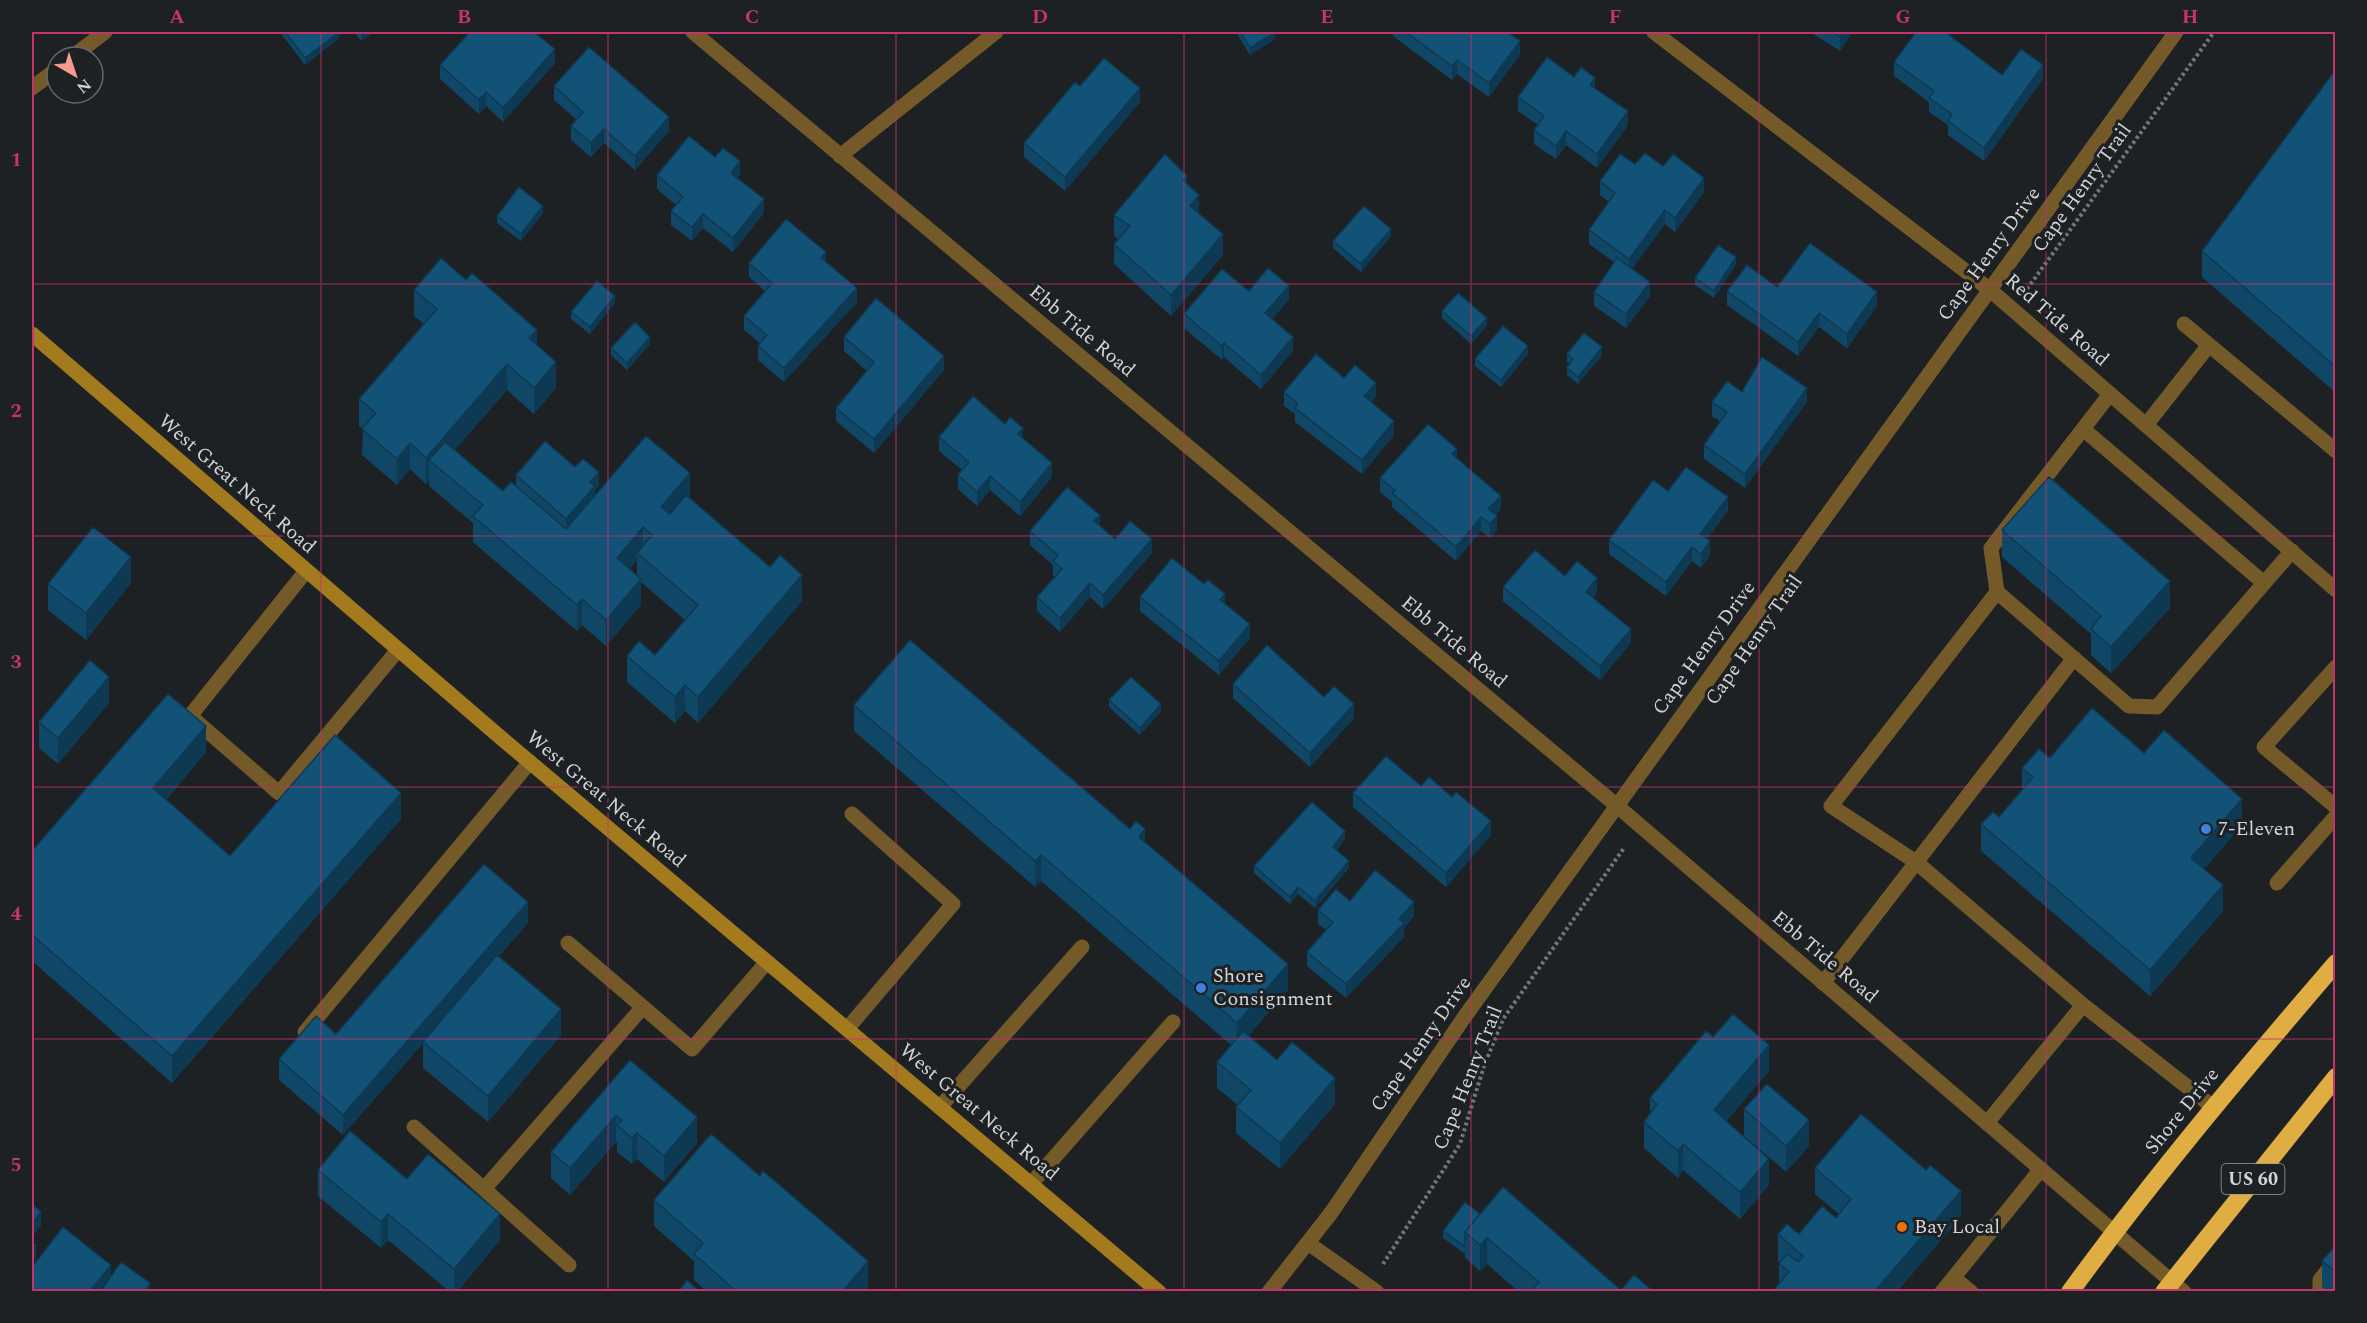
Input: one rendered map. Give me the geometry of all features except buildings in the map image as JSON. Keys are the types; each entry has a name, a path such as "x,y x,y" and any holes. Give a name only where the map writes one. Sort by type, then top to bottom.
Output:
{"highway":[{"name":"Shore Drive","path":"2070,1292 2114,1232 2213,1107 2336,963"},
{"name":"US 60","path":"2173,1288 2336,1077"}],"street":[{"path":"88,45 105,32"},
{"name":"Ebb Tide Road","path":"693,32 1616,805 2114,1232 2173,1288"},
{"path":"840,156 996,32"},
{"name":"Red Tide Road","path":"1653,32 1989,289 2335,588"},
{"name":"Cape Henry Drive","path":"1269,1292 1308,1243 1616,805 2176,32"},
{"path":"32,88 45,78"},
{"path":"2184,324 2336,451"},
{"name":"West Great Neck Road","path":"32,334 398,650 1159,1292"},
{"path":"2146,425 2209,345"},
{"path":"2110,394 1990,548 1997,592 2129,706 2157,707 2292,551"},
{"path":"2083,429 2264,583"},
{"path":"306,571 190,716 279,793 398,650"},
{"path":"1997,592 1831,806 1916,862 2083,1005 2213,1107"},
{"path":"1823,983 2074,658"},
{"path":"2336,667 2264,747 2336,807"},
{"path":"296,1043 530,762"},
{"path":"847,1029 953,904 852,814"},
{"path":"2277,884 2336,816"},
{"path":"568,943 692,1049 767,962"},
{"path":"940,1107 1082,947"},
{"path":"1987,1123 2083,1005"},
{"path":"484,1189 643,1007"},
{"path":"1031,1184 1173,1022"},
{"path":"414,1127 569,1265"},
{"path":"1942,1292 2041,1169"},
{"path":"1308,1243 1372,1289"},
{"path":"2320,1292 2320,1280 2336,1260"},
{"path":"1954,1278 1971,1292"}],"path":[{"name":"Cape Henry Trail","path":"2013,309 2214,32"},
{"name":"Cape Henry Trail","path":"1372,1289 1460,1144 1484,1066 1503,1019 1640,826"}],"place":[{"name":"7-Eleven","path":"2206,829"},
{"name":"Shore Consignment","path":"1201,988"},
{"name":"Bay Local","path":"1902,1227"}]}
